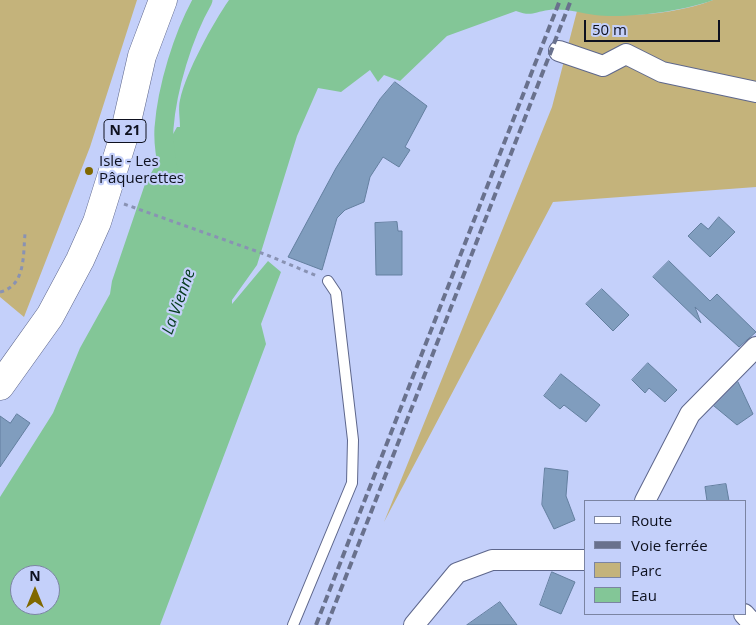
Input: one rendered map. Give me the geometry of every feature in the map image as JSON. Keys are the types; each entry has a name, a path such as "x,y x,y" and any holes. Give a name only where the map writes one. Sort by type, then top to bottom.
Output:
{"main road":[{"name":"N 21","path":"0,386 50,316 80,260 97,222 123,139 142,56 163,0"}],"street":[{"path":"559,51 603,66 626,54 662,72 756,92"},
{"path":"646,500 690,414 756,347"},
{"path":"414,625 457,573 492,560 584,560"},
{"path":"745,615 754,625"}],"lane":[{"path":"293,625 352,483 353,440 336,293 328,281"}],"path":[{"path":"134,208 267,255 328,281"},
{"path":"0,292 15,282 23,270 25,234"}],"green space":[{"path":"0,0 137,0 90,147 24,317 0,297"},
{"path":"713,0 756,0 756,187 553,202 384,522 552,107 577,11 610,15 646,14 682,9"}],"water":[{"name":"La Vienne","path":"229,0 713,0 671,11 622,16 595,15 560,10 529,14 516,11 447,36 400,81 384,75 378,82 370,70 341,92 318,88 297,136 257,265 232,300 232,304 268,261 281,272 261,324 266,344 160,625 0,625 0,497 53,413 80,348 110,294 112,281 145,184 177,127 180,127 179,106 183,89 208,34"}],"building":[{"path":"395,82 427,106 405,147 410,150 399,167 383,157 370,177 364,202 345,210 337,218 322,270 288,257 336,168 380,99"},
{"path":"719,217 735,232 710,257 688,236 701,223 708,229"},
{"path":"397,222 398,231 402,231 402,275 376,275 375,223"},
{"path":"669,261 710,301 717,294 756,332 739,347 695,307 701,323 653,277"},
{"path":"602,289 629,315 613,331 586,304"},
{"path":"648,363 677,390 665,402 649,388 645,393 632,380"},
{"path":"561,374 600,405 586,422 564,405 560,409 544,396"},
{"path":"738,382 753,414 737,425 714,406"},
{"path":"17,414 30,423 0,467 0,416 10,423"},
{"path":"545,468 568,471 566,496 575,520 554,529 542,505"},
{"path":"726,484 729,500 707,500 705,487"},
{"path":"552,572 575,582 561,614 540,605"},
{"path":"500,602 517,625 467,625"}],"waterway":[{"path":"169,174 164,134 172,79 189,29 203,0"}],"railway":[{"path":"316,625 560,0"},
{"path":"327,625 571,0"}],"place":[{"name":"Isle - Les Pâquerettes","path":"89,171"}]}
